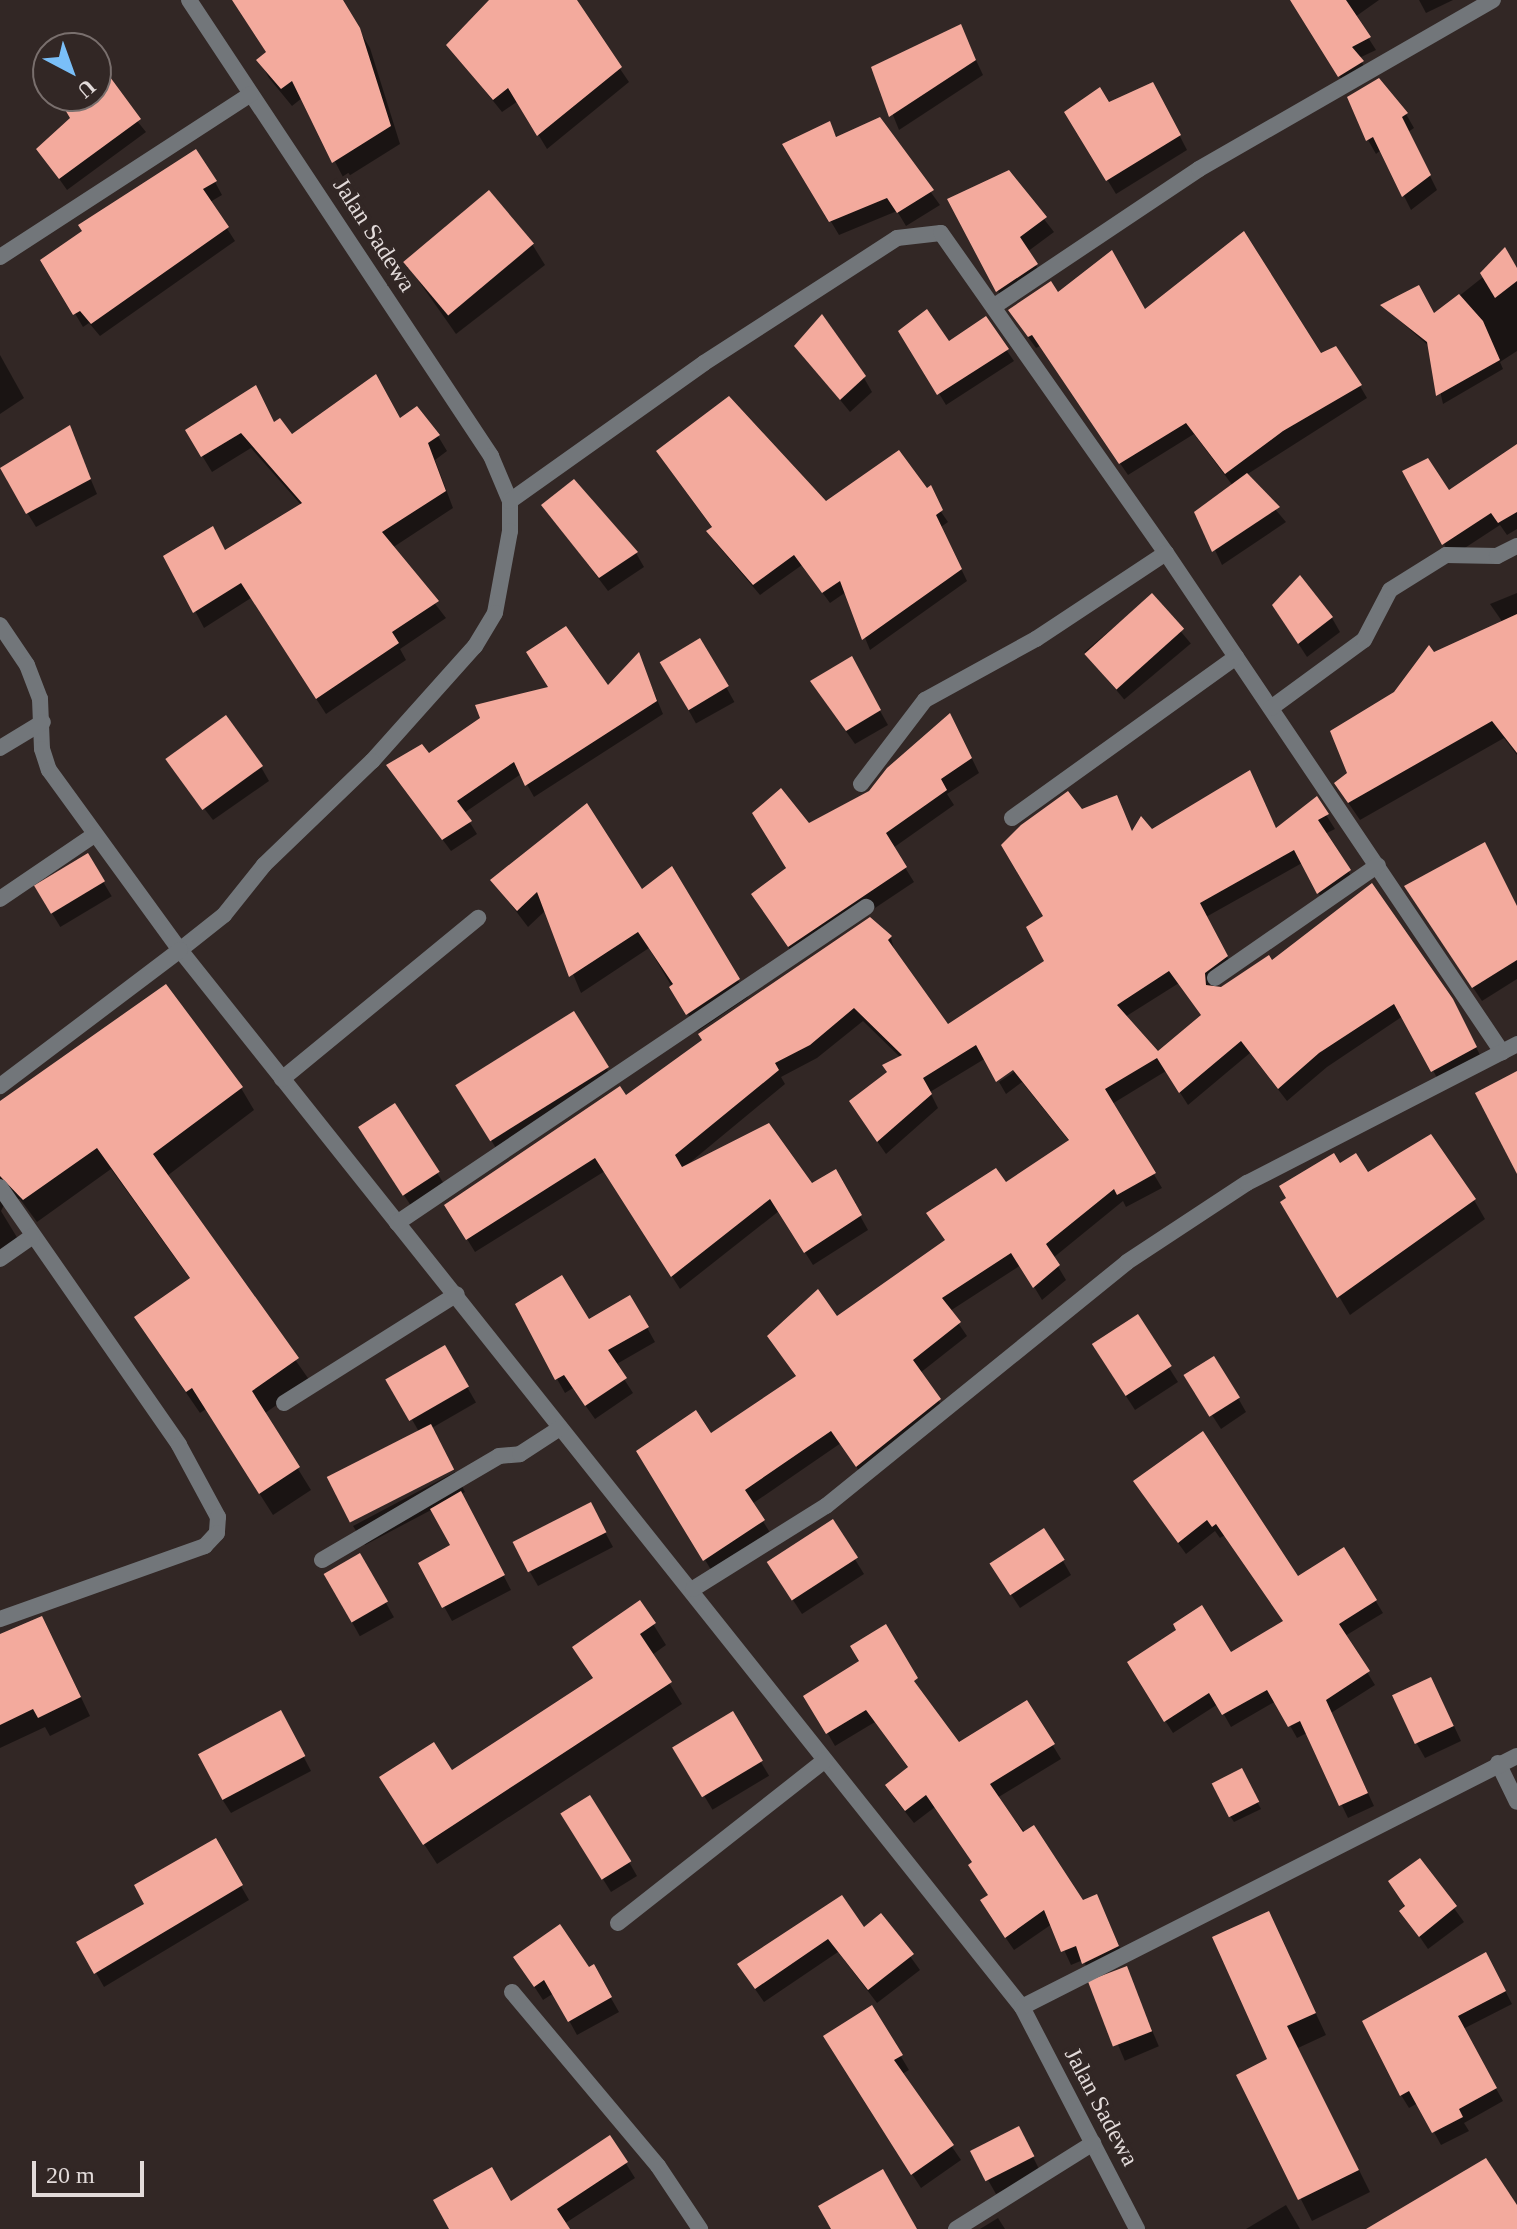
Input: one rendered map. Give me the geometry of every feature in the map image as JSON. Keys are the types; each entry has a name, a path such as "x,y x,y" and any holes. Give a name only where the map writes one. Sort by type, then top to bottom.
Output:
{"street":[{"name":"Jalan Sadewa","path":"189,0 491,456 510,501"},
{"path":"996,305 1199,169 1493,0"},
{"path":"0,257 251,94"},
{"path":"0,1086 224,915 264,865 372,761 475,646 495,613 506,574 510,501 704,363 897,238 941,233 996,305 1378,865 1510,1048 1247,1183 1127,1262 826,1506 693,1589"},
{"path":"1271,708 1364,640 1390,590 1446,555 1497,556 1517,546"},
{"path":"861,784 925,700 1036,639 1166,553"},
{"name":"Jalan Sadewa","path":"0,625 27,665 43,722 42,749 49,770 94,835 452,1298 693,1589 1022,2007 1137,2229"},
{"path":"1012,818 1236,657"},
{"path":"0,748 43,722"},
{"path":"0,899 94,835"},
{"path":"1215,978 1378,865"},
{"path":"397,1223 866,907"},
{"path":"282,1079 478,918"},
{"path":"0,1187 179,1445 214,1504 217,1533 205,1546 178,1557 0,1619"},
{"path":"0,1259 32,1237"},
{"path":"284,1403 452,1298"},
{"path":"322,1560 499,1456 520,1454 560,1428"},
{"path":"1022,2007 1517,1756"},
{"path":"618,1923 825,1760"},
{"path":"1498,1763 1517,1802"},
{"path":"512,1992 658,2166 700,2229"},
{"path":"956,2229 1093,2143"}],"building":[{"path":"232,0 343,0 360,28 391,126 332,163 292,81 281,89 256,60 266,52"},
{"path":"489,0 577,0 622,67 537,136 508,88 493,100 446,45"},
{"path":"1290,0 1346,0 1371,37 1352,47 1364,61 1338,77"},
{"path":"961,24 976,60 889,117 871,67"},
{"path":"1379,78 1408,113 1402,117 1431,175 1402,197 1373,137 1366,141 1347,97"},
{"path":"112,80 141,119 59,179 36,149 70,118 66,112 112,112"},
{"path":"1153,82 1181,135 1106,181 1064,112 1100,87 1109,102"},
{"path":"880,117 934,190 897,213 887,198 829,222 782,144 830,121 836,137"},
{"path":"196,149 217,181 203,189 229,227 91,324 80,311 73,315 40,260 82,231 78,225"},
{"path":"1009,170 1047,217 1020,237 1038,264 996,292 947,199"},
{"path":"489,190 534,244 448,316 403,262"},
{"path":"1244,231 1321,353 1336,346 1362,385 1283,431 1225,474 1186,423 1119,464 1032,335 1028,337 1008,310 1051,281 1058,292 1112,250 1145,309"},
{"path":"1505,247 1517,268 1517,281 1495,298 1480,273"},
{"path":"1419,285 1434,313 1459,294 1483,321 1500,360 1436,396 1427,342 1380,305"},
{"path":"927,309 949,341 986,316 1009,349 937,395 898,331"},
{"path":"822,314 866,376 840,400 794,346"},
{"path":"376,374 400,418 417,406 440,435 428,443 446,491 382,532 439,601 392,632 399,643 316,699 241,583 193,613 163,556 213,526 225,550 302,503 241,433 201,457 185,430 256,385 274,422 280,418 292,434"},
{"path":"729,396 826,501 899,450 927,488 931,485 943,510 936,515 962,569 862,640 840,581 822,593 794,555 753,585 706,531 712,527 656,451"},
{"path":"70,425 91,479 26,514 0,468"},
{"path":"1517,444 1517,512 1498,523 1491,513 1442,545 1402,471 1428,458 1449,490"},
{"path":"1247,473 1280,507 1212,552 1194,512"},
{"path":"574,479 638,552 599,578 541,505"},
{"path":"1300,575 1333,617 1298,644 1272,605"},
{"path":"1152,593 1184,629 1116,690 1084,654"},
{"path":"1517,614 1517,753 1492,721 1348,803 1334,783 1347,773 1330,731 1394,692 1429,645 1434,652"},
{"path":"566,626 608,685 639,652 657,701 525,786 514,762 457,801 472,821 442,840 386,765 422,744 429,753 480,718 475,705 548,687 526,652"},
{"path":"700,638 729,686 689,710 660,662"},
{"path":"852,656 881,710 846,731 810,681"},
{"path":"950,713 972,758 941,779 947,790 886,833 907,867 788,947 751,894 786,868 752,813 781,788 809,823 869,791 887,768"},
{"path":"226,715 263,766 202,810 165,759"},
{"path":"1250,770 1276,828 1317,796 1329,814 1318,820 1351,870 1317,894 1294,850 1200,903 1228,956 1205,973 1206,985 1221,987 1269,955 1272,960 1372,883 1453,999 1477,1047 1431,1072 1394,1004 1319,1053 1278,1089 1241,1041 1179,1093 1157,1058 1105,1089 1156,1173 1117,1195 1114,1189 1046,1244 1060,1265 1033,1288 1011,1253 942,1298 961,1322 913,1360 941,1399 856,1467 831,1431 745,1490 765,1520 703,1561 636,1451 696,1410 711,1433 796,1376 767,1336 818,1289 837,1316 945,1240 926,1213 996,1168 1006,1182 1069,1140 1013,1070 996,1082 976,1045 923,1078 932,1094 877,1142 849,1101 887,1072 882,1065 902,1055 854,1008 810,1045 775,1063 779,1070 675,1155 682,1167 769,1123 812,1183 836,1169 862,1215 804,1253 770,1199 671,1277 595,1158 466,1240 444,1205 620,1086 626,1095 702,1040 698,1034 870,917 892,936 888,940 948,1024 1044,961 1026,927 1043,916 1001,845 1021,825 1068,791 1082,809 1117,795 1132,831 1141,816 1152,829","holes":["1169,971 1201,1015 1158,1051 1117,1005"]},
{"path":"587,803 642,889 672,866 740,979 686,1015 669,987 673,984 638,932 569,977 537,892 517,911 490,880"},
{"path":"1485,842 1517,906 1517,960 1472,988 1404,886"},
{"path":"88,853 105,881 51,914 34,885"},
{"path":"166,984 243,1087 153,1154 299,1358 252,1391 300,1467 259,1494 192,1388 186,1392 134,1317 190,1278 97,1148 23,1200 0,1176 0,1101"},
{"path":"574,1011 609,1067 490,1141 455,1085"},
{"path":"1517,1071 1517,1174 1475,1093"},
{"path":"395,1103 440,1172 403,1196 358,1127"},
{"path":"1431,1134 1476,1199 1337,1298 1280,1202 1286,1198 1279,1186 1334,1153 1340,1163 1356,1153 1368,1172"},
{"path":"562,1275 589,1319 630,1295 649,1327 608,1350 627,1378 585,1406 564,1375 555,1380 515,1304"},
{"path":"1138,1314 1172,1366 1126,1396 1092,1344"},
{"path":"445,1345 469,1387 409,1421 385,1380"},
{"path":"1214,1356 1240,1398 1209,1417 1183,1375"},
{"path":"431,1424 454,1469 350,1523 327,1477"},
{"path":"1203,1431 1298,1576 1344,1547 1377,1600 1339,1624 1370,1671 1326,1700 1368,1793 1339,1806 1300,1721 1288,1727 1267,1690 1222,1715 1209,1693 1164,1722 1127,1662 1176,1630 1173,1624 1202,1605 1231,1652 1283,1621 1216,1524 1212,1527 1207,1520 1178,1543 1133,1481"},
{"path":"461,1491 505,1575 442,1608 418,1563 450,1545 430,1509"},
{"path":"591,1502 606,1532 528,1572 513,1542"},
{"path":"833,1519 858,1558 792,1601 767,1562"},
{"path":"1044,1528 1065,1560 1010,1595 989,1563"},
{"path":"360,1553 388,1601 352,1622 324,1574"},
{"path":"640,1600 656,1623 640,1634 672,1682 423,1845 379,1777 434,1742 452,1770 593,1678 572,1647"},
{"path":"42,1616 81,1697 38,1718 33,1709 0,1725 0,1634"},
{"path":"886,1624 918,1678 914,1681 959,1742 1027,1700 1055,1744 990,1784 1023,1832 1034,1825 1083,1900 1097,1894 1119,1946 1082,1964 1076,1946 1061,1952 1044,1910 1005,1938 980,1900 988,1895 968,1865 972,1862 926,1795 905,1811 885,1785 908,1767 866,1710 826,1734 803,1696 859,1661 850,1646"},
{"path":"1431,1677 1454,1726 1415,1744 1392,1695"},
{"path":"281,1710 305,1756 222,1800 198,1754"},
{"path":"733,1711 763,1761 702,1797 672,1748"},
{"path":"1242,1768 1259,1802 1229,1817 1212,1783"},
{"path":"590,1795 631,1861 602,1880 560,1814"},
{"path":"216,1838 243,1885 94,1974 76,1942 144,1904 134,1885"},
{"path":"1420,1858 1457,1906 1419,1937 1399,1911 1405,1906 1388,1881"},
{"path":"842,1895 864,1927 881,1913 914,1954 868,1990 828,1939 755,1989 737,1964"},
{"path":"1269,1911 1316,2013 1287,2026 1359,2170 1298,2200 1236,2075 1267,2059 1212,1937"},
{"path":"560,1924 589,1967 594,1964 612,1997 568,2022 544,1980 534,1987 513,1957"},
{"path":"1486,1952 1506,1991 1458,2016 1497,2088 1459,2109 1463,2117 1432,2133 1409,2091 1400,2096 1362,2021"},
{"path":"1127,1966 1152,2031 1113,2046 1088,1981"},
{"path":"872,2005 903,2055 894,2060 954,2145 911,2175 823,2036"},
{"path":"1019,2126 1034,2156 985,2181 970,2151"},
{"path":"610,2135 628,2162 557,2209 570,2229 449,2229 433,2200 492,2167 511,2201"},
{"path":"1486,2158 1517,2205 1517,2229 1366,2229"},
{"path":"883,2169 917,2229 831,2229 818,2206"}]}
